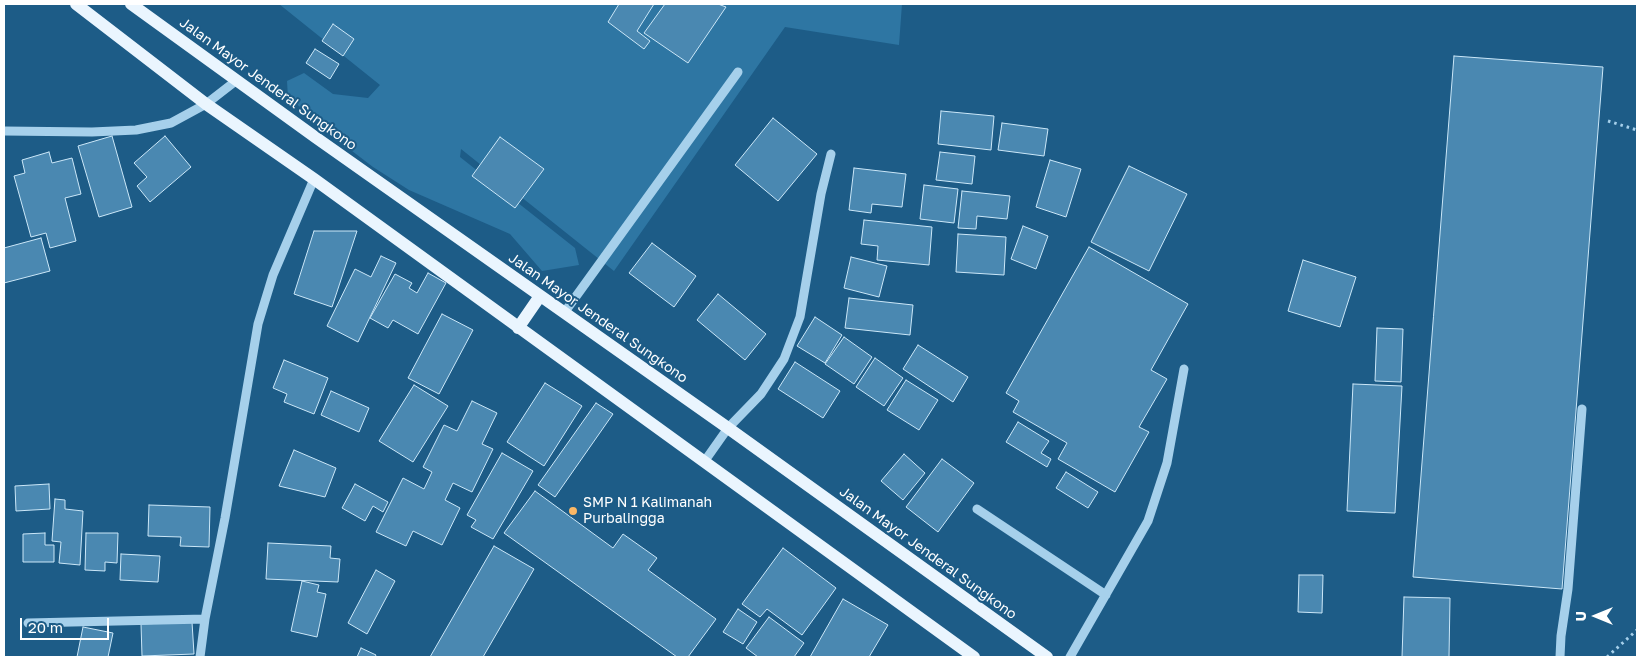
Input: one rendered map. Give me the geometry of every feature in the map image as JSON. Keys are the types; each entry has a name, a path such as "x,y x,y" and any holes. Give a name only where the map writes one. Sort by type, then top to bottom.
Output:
{"main road":[{"path":"76,4 206,104 314,179 974,657"},
{"name":"Jalan Mayor Jenderal Sungkono","path":"131,4 1047,657"},
{"path":"518,328 540,296"}],"street":[{"path":"564,313 738,72"},
{"path":"4,131 92,132 136,130 171,123 206,104 236,80"},
{"path":"704,462 728,428 761,394 784,359 800,317 821,194 831,154"},
{"path":"200,657 205,619 225,518 258,324 273,274 314,179"},
{"path":"1070,657 1148,521 1167,463 1184,369"},
{"path":"1560,657 1568,589 1582,409"},
{"path":"977,509 1106,595"},
{"path":"28,623 205,619"}],"path":[{"path":"1608,121 1637,130"},
{"path":"1607,657 1637,630"}],"shaded area":[{"path":"279,4 902,4 899,45 785,27 614,271 461,149 460,157 575,248 579,265 542,271 510,234 409,190 373,167 339,141 314,117 288,98 287,81 304,73 333,94 368,98 380,85"}],"building":[{"path":"619,4 654,4 637,31 650,41 644,49 608,22"},
{"path":"665,4 718,4 726,7 688,63 644,33"},
{"path":"333,24 354,39 343,56 322,41"},
{"path":"315,49 339,64 330,79 306,63"},
{"path":"1454,56 1603,67 1562,589 1413,577"},
{"path":"941,111 994,116 991,150 938,144"},
{"path":"773,118 817,154 778,201 735,165"},
{"path":"1002,123 1048,129 1044,156 998,150"},
{"path":"112,136 132,207 99,217 78,146"},
{"path":"165,136 191,167 150,202 137,186 147,177 134,163"},
{"path":"500,137 544,169 515,208 472,176"},
{"path":"49,152 52,163 72,158 81,194 65,198 76,241 50,248 46,233 31,237 14,176 25,173 22,160"},
{"path":"940,152 975,156 972,184 936,180"},
{"path":"1050,160 1081,169 1066,217 1036,207"},
{"path":"1129,166 1187,194 1149,271 1091,242"},
{"path":"854,168 906,174 902,207 872,204 871,213 849,210"},
{"path":"924,185 958,189 954,223 920,219"},
{"path":"962,191 1010,196 1007,219 977,216 976,229 958,228"},
{"path":"864,220 932,227 929,265 877,260 878,246 861,244"},
{"path":"1023,226 1048,236 1036,269 1011,259"},
{"path":"314,231 357,231 332,307 294,294"},
{"path":"958,234 1006,237 1004,275 956,272"},
{"path":"41,238 50,271 4,283 4,248"},
{"path":"652,243 696,276 674,307 629,273"},
{"path":"1089,247 1188,304 1151,370 1167,379 1139,427 1149,432 1115,492 1058,459 1067,443 1013,412 1019,401 1006,393"},
{"path":"381,256 396,263 358,342 327,326 355,269 371,277"},
{"path":"851,257 887,266 879,297 844,288"},
{"path":"1303,260 1356,277 1340,327 1288,311"},
{"path":"428,273 446,283 418,334 393,320 388,328 370,318 395,274 412,283 409,288 417,293"},
{"path":"718,294 766,334 745,360 697,320"},
{"path":"849,298 913,305 910,335 845,328"},
{"path":"442,314 473,330 439,394 408,378"},
{"path":"815,317 842,335 825,363 797,346"},
{"path":"1377,328 1403,329 1401,382 1375,381"},
{"path":"844,337 872,357 854,384 825,364"},
{"path":"918,345 968,377 953,402 903,369"},
{"path":"875,358 903,378 884,406 856,387"},
{"path":"284,360 328,378 314,414 284,402 287,394 273,388"},
{"path":"795,362 840,391 823,418 778,389"},
{"path":"906,380 938,400 919,430 887,410"},
{"path":"545,383 582,406 544,466 507,442"},
{"path":"1353,384 1402,386 1395,513 1347,511"},
{"path":"414,385 448,406 413,462 379,441"},
{"path":"331,391 369,408 359,432 321,415"},
{"path":"472,401 497,413 482,444 493,449 472,492 453,483 445,500 460,508 442,545 413,531 406,546 376,532 403,478 424,489 432,472 423,467 444,425 457,431"},
{"path":"596,403 613,414 555,497 538,485"},
{"path":"1018,422 1049,441 1041,453 1051,459 1047,467 1006,442"},
{"path":"294,450 336,468 325,497 279,486"},
{"path":"502,453 533,471 493,539 471,527 476,520 467,515"},
{"path":"904,454 925,473 903,500 881,481"},
{"path":"942,459 974,483 938,532 906,507"},
{"path":"1066,472 1098,492 1088,508 1056,488"},
{"path":"49,484 50,509 16,511 15,486"},
{"path":"355,484 388,502 383,512 373,506 365,521 342,508"},
{"path":"535,491 613,548 623,534 657,558 648,570 716,619 688,657 677,657 504,533"},
{"path":"55,499 65,500 65,509 83,511 80,565 59,563 61,542 52,541"},
{"path":"149,505 210,507 209,547 180,546 181,537 148,536"},
{"path":"45,533 45,545 54,545 54,562 23,562 23,534"},
{"path":"86,533 118,533 117,563 105,562 105,571 85,570"},
{"path":"268,543 331,546 330,558 340,559 338,582 266,579"},
{"path":"494,546 534,569 483,657 430,657"},
{"path":"783,548 836,588 802,635 767,609 760,617 742,604"},
{"path":"121,554 160,556 158,582 120,580"},
{"path":"376,570 395,581 367,634 348,623"},
{"path":"1299,575 1323,575 1322,613 1298,612"},
{"path":"302,581 319,585 317,592 326,594 317,637 291,631"},
{"path":"1404,597 1450,598 1449,657 1402,657"},
{"path":"843,599 888,625 869,657 810,657"},
{"path":"738,609 757,622 743,644 723,632"},
{"path":"769,617 804,643 794,657 758,657 746,648"},
{"path":"192,622 194,654 142,656 141,624"},
{"path":"83,627 113,633 108,657 77,657"},
{"path":"361,648 376,655 375,657 357,657"}],"place":[{"name":"SMP N 1 Kalimanah Purbalingga","path":"573,511"}]}
